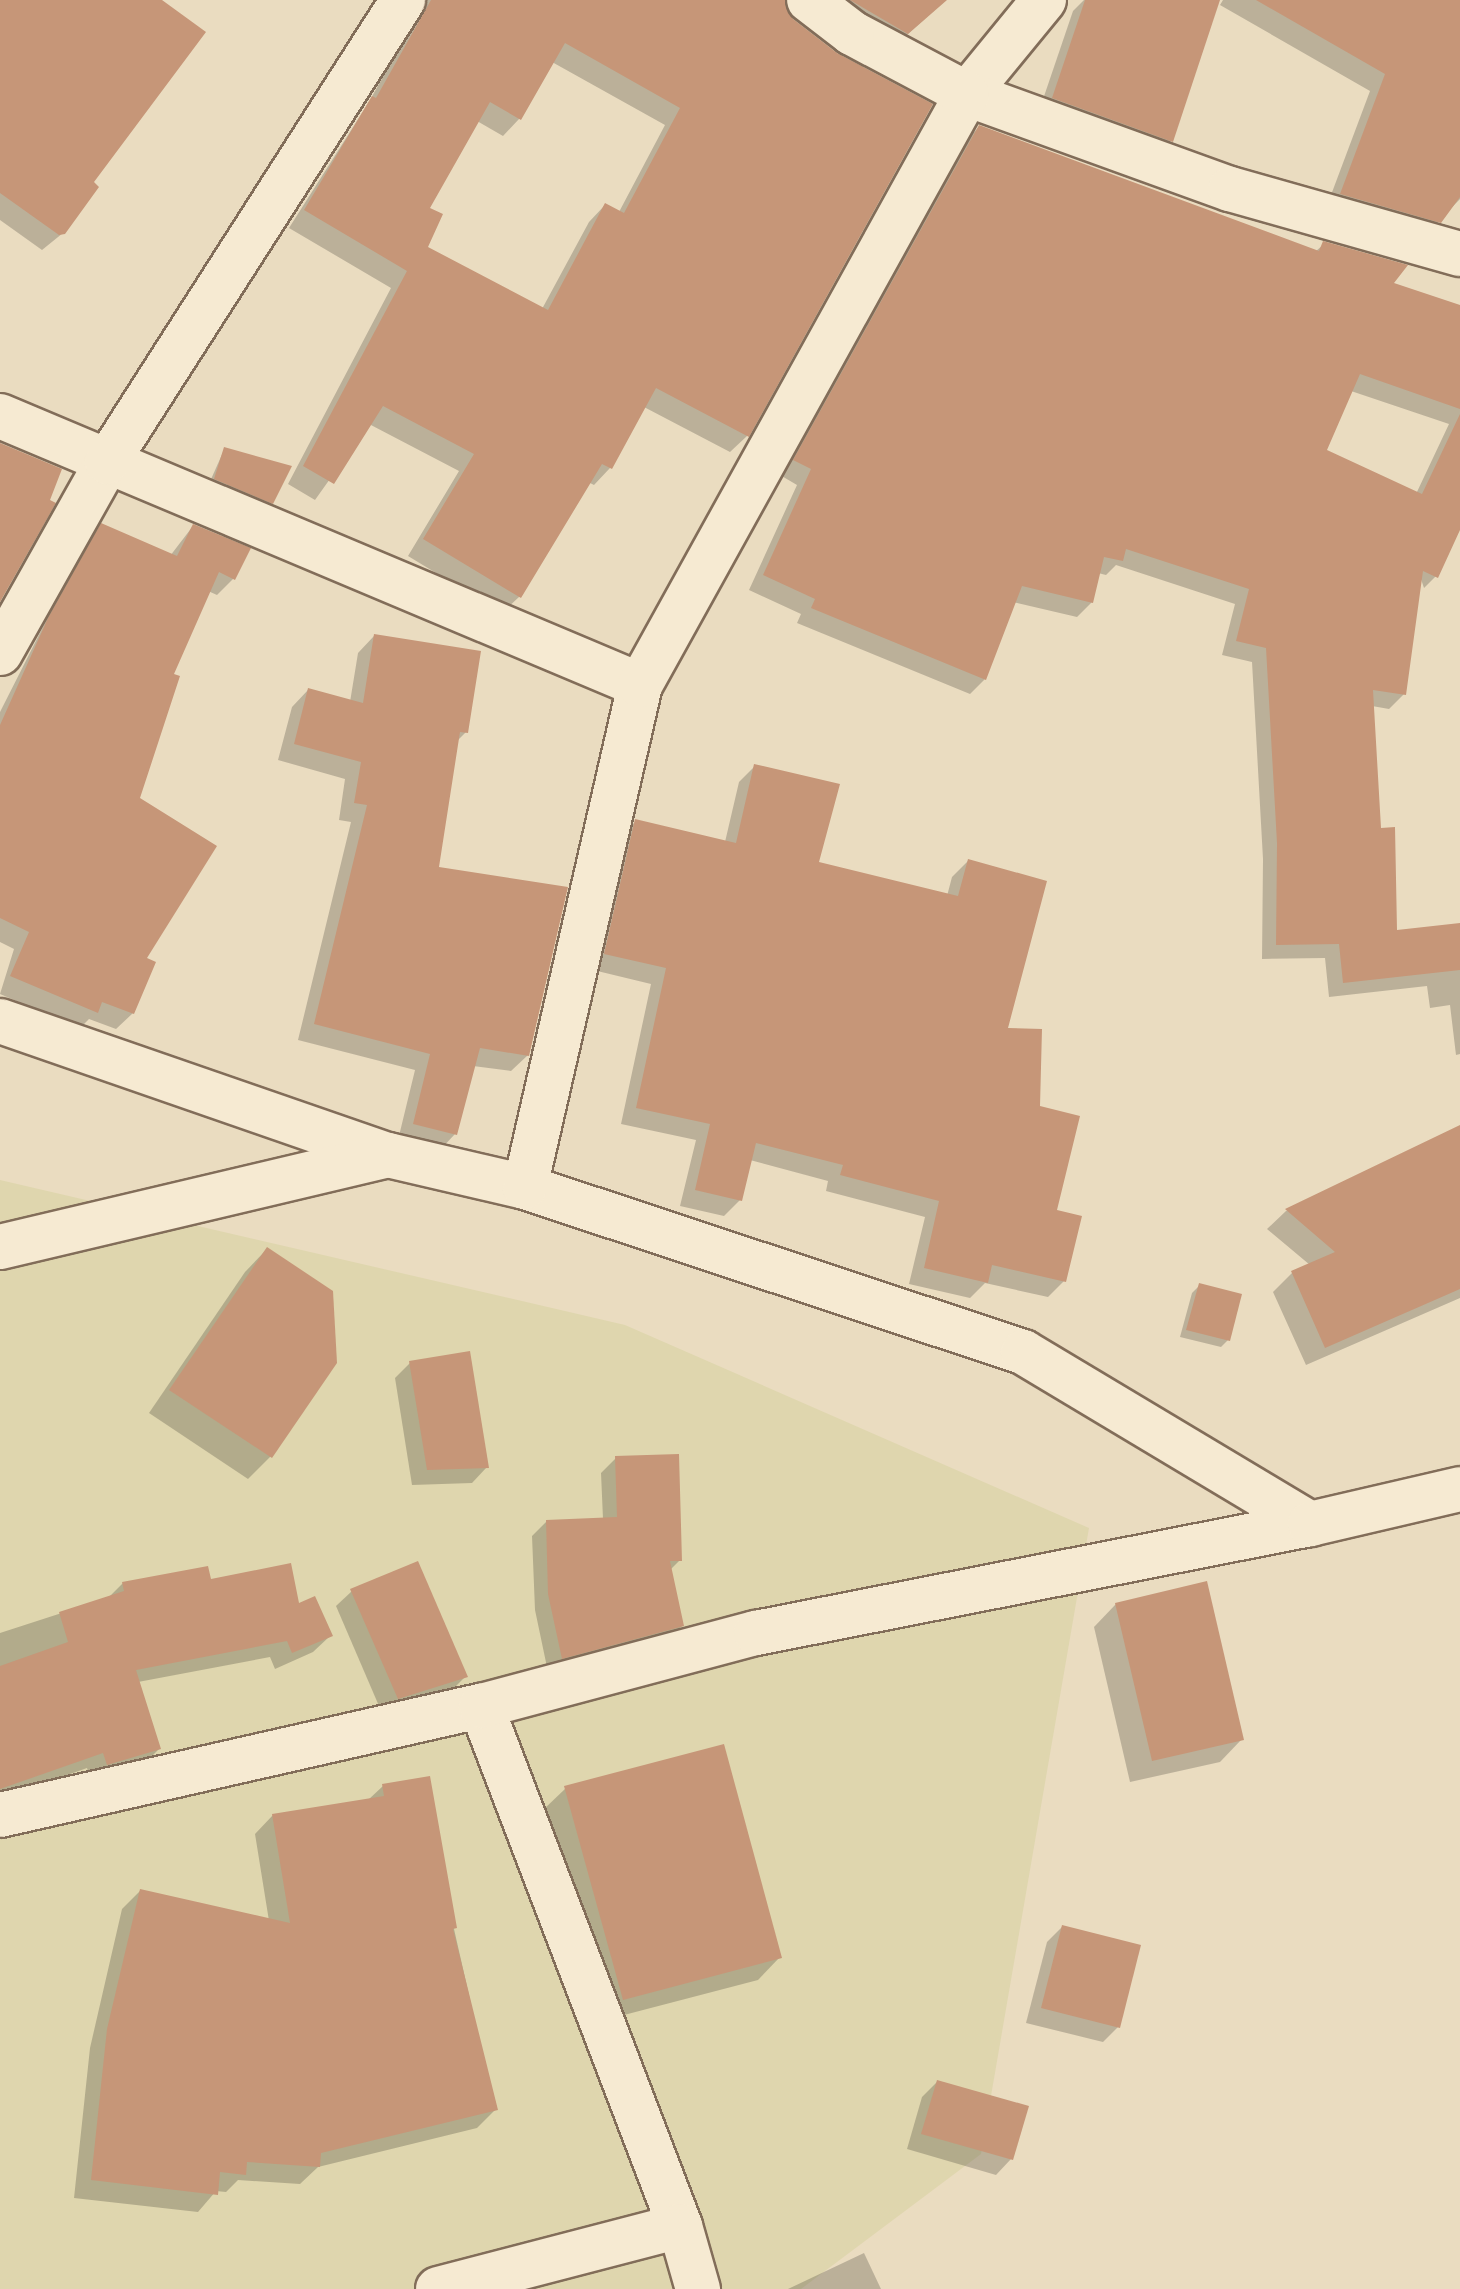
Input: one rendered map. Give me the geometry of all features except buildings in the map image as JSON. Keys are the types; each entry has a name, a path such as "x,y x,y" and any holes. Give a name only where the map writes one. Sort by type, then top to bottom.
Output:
{"street":[{"path":"0,653 107,462 403,0"},
{"path":"809,0 852,33 967,94 1230,189 1460,254"},
{"path":"525,1187 640,685 967,94 1044,0"},
{"path":"0,416 640,685"},
{"path":"0,1021 388,1155 525,1187 1023,1352 1310,1524"},
{"path":"0,1247 388,1155"},
{"path":"0,1815 481,1706 756,1633 1310,1524 1454,1500"},
{"path":"481,1706 680,2226 698,2289"},
{"path":"438,2289 680,2226"}],"shaded area":[{"path":"0,1180 625,1325 1089,1528 981,2154 801,2289 0,2289"}]}
